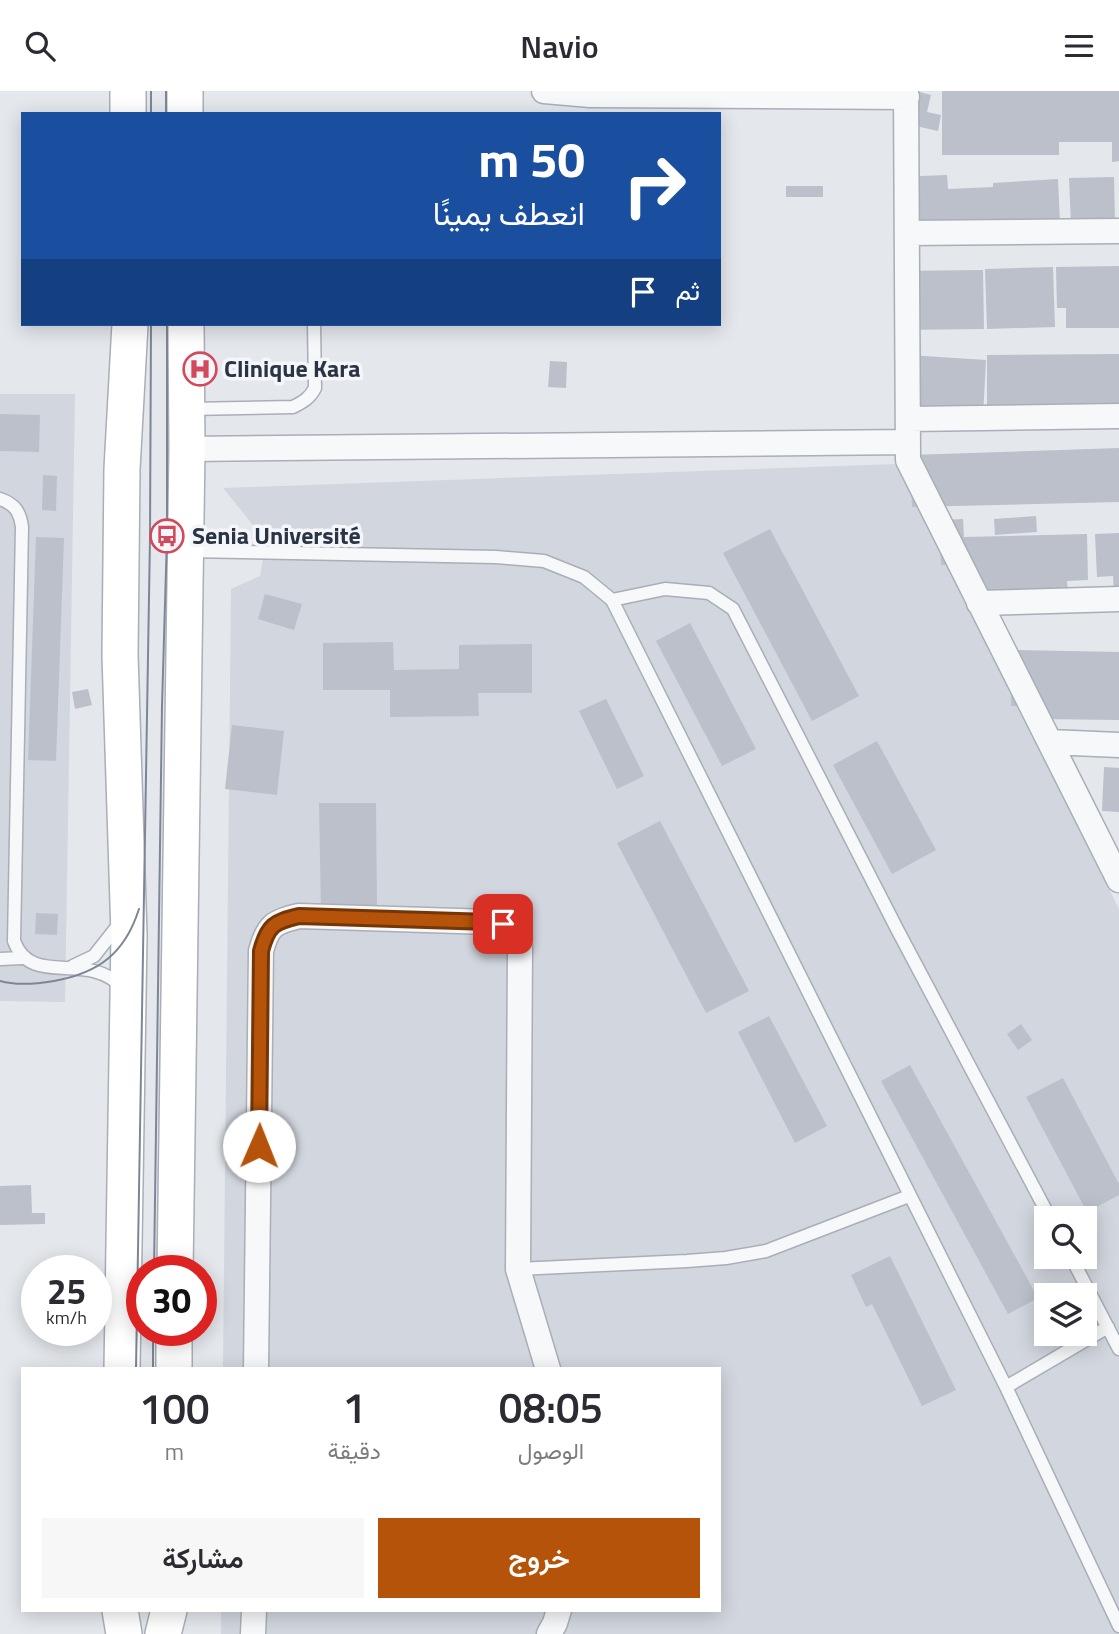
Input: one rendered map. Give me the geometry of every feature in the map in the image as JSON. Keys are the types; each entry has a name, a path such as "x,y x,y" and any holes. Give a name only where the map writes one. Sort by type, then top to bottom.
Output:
{"main road":[{"path":"128,91 128,112"},
{"path":"185,91 185,112"},
{"path":"122,1367 127,904 120,655 122,469 130,326"},
{"path":"175,1255 186,551 186,326"},
{"path":"174,1346 174,1367"},
{"path":"120,1612 124,1634"},
{"path":"163,1634 168,1612"}],"street":[{"path":"544,91 590,95 906,94 908,460 1119,880"},
{"path":"907,233 1119,231"},
{"path":"187,449 908,430 1119,416"},
{"path":"979,603 1119,599"},
{"path":"1050,742 1119,745"},
{"path":"256,1367 261,951 266,933 279,920 299,916 490,922 503,924 514,934 520,949 518,1269 547,1367"},
{"path":"253,1634 254,1612"},
{"path":"549,1634 558,1612"}],"lane":[{"path":"187,409 293,407 303,402 311,396 314,388 314,326"},
{"path":"0,499 16,508 21,516 22,527 14,941 23,958 31,964 41,967 83,968 111,977 123,988 127,1000"},
{"path":"186,551 496,557 544,561 584,576 612,600 1006,1387 1119,1626"},
{"path":"612,600 665,589 709,593 733,609 897,929 1044,1206"},
{"path":"69,967 94,956 114,932 127,904"},
{"path":"0,959 23,958"},
{"path":"518,1269 687,1261 766,1251 909,1196"},
{"path":"1077,1269 1119,1349"},
{"path":"1006,1387 1108,1327"}],"shaded area":[{"path":"0,394 75,394 65,1002 0,1001"},
{"path":"897,464 1119,909 1119,1634 221,1634 221,1612 721,1612 721,1367 223,1367 231,589 260,576 266,541 223,488"}],"building":[{"path":"916,91 931,95 927,112 941,115 938,131 907,124"},
{"path":"942,91 1119,91 1119,161 1112,162 1112,142 1059,142 1059,155 942,155"},
{"path":"947,175 948,189 1058,179 1060,223 898,231 896,177"},
{"path":"1114,177 1115,223 1071,224 1069,178"},
{"path":"786,186 823,186 823,197 786,197"},
{"path":"1119,266 1119,328 1066,328 1066,308 1057,308 1056,267"},
{"path":"1053,267 1055,327 987,329 985,269"},
{"path":"983,270 984,329 898,330 897,271"},
{"path":"1119,354 1119,410 987,410 987,355"},
{"path":"908,355 986,360 983,416 905,411"},
{"path":"550,361 567,362 566,388 548,387"},
{"path":"0,414 40,415 39,452 0,451"},
{"path":"1119,448 1119,502 912,507 910,455"},
{"path":"43,475 57,476 56,511 42,510"},
{"path":"1036,516 1037,532 995,535 994,519"},
{"path":"963,519 964,537 1087,534 1088,580 1067,581 1068,592 963,595 961,564 941,565 939,520"},
{"path":"770,529 859,696 812,721 723,553"},
{"path":"1119,533 1119,593 1114,593 1113,576 1097,577 1095,534"},
{"path":"36,537 64,538 56,761 28,760"},
{"path":"265,594 302,604 294,630 258,619"},
{"path":"690,623 756,749 722,766 656,641"},
{"path":"393,642 394,670 459,669 459,645 532,644 532,693 478,693 479,716 390,717 390,690 323,690 323,643"},
{"path":"1012,650 1119,652 1119,720 1038,719 1039,707 1011,706"},
{"path":"88,689 92,705 75,709 72,692"},
{"path":"606,699 644,776 617,789 579,711"},
{"path":"232,725 284,731 277,795 225,789"},
{"path":"877,741 936,850 892,874 833,765"},
{"path":"1104,767 1119,768 1119,812 1102,811"},
{"path":"319,803 376,803 377,910 321,911"},
{"path":"660,821 749,991 706,1013 617,843"},
{"path":"36,913 58,914 57,935 35,934"},
{"path":"769,1016 827,1126 795,1143 738,1032"},
{"path":"1021,1024 1032,1040 1018,1050 1007,1034"},
{"path":"910,1065 1034,1291 1034,1300 1008,1314 881,1081"},
{"path":"1063,1078 1119,1184 1119,1195 1097,1207 1084,1206 1026,1097"},
{"path":"31,1185 32,1213 45,1213 45,1224 0,1225 0,1186"},
{"path":"890,1256 956,1390 922,1406 872,1304 866,1307 851,1275"}],"tram line":[{"path":"151,91 151,112"},
{"path":"166,91 166,112"},
{"path":"136,1367 151,326"},
{"path":"154,1255 167,536 167,326"},
{"path":"0,981 33,984 84,973 108,959 118,949 139,909"},
{"path":"153,1346 153,1367"}],"place":[{"name":"Clinique Kara","path":"200,369"},
{"name":"Senia Université","path":"167,536"}],"route":[{"path":"259,1146 261,951 266,933 279,920 299,916 503,924"}]}
